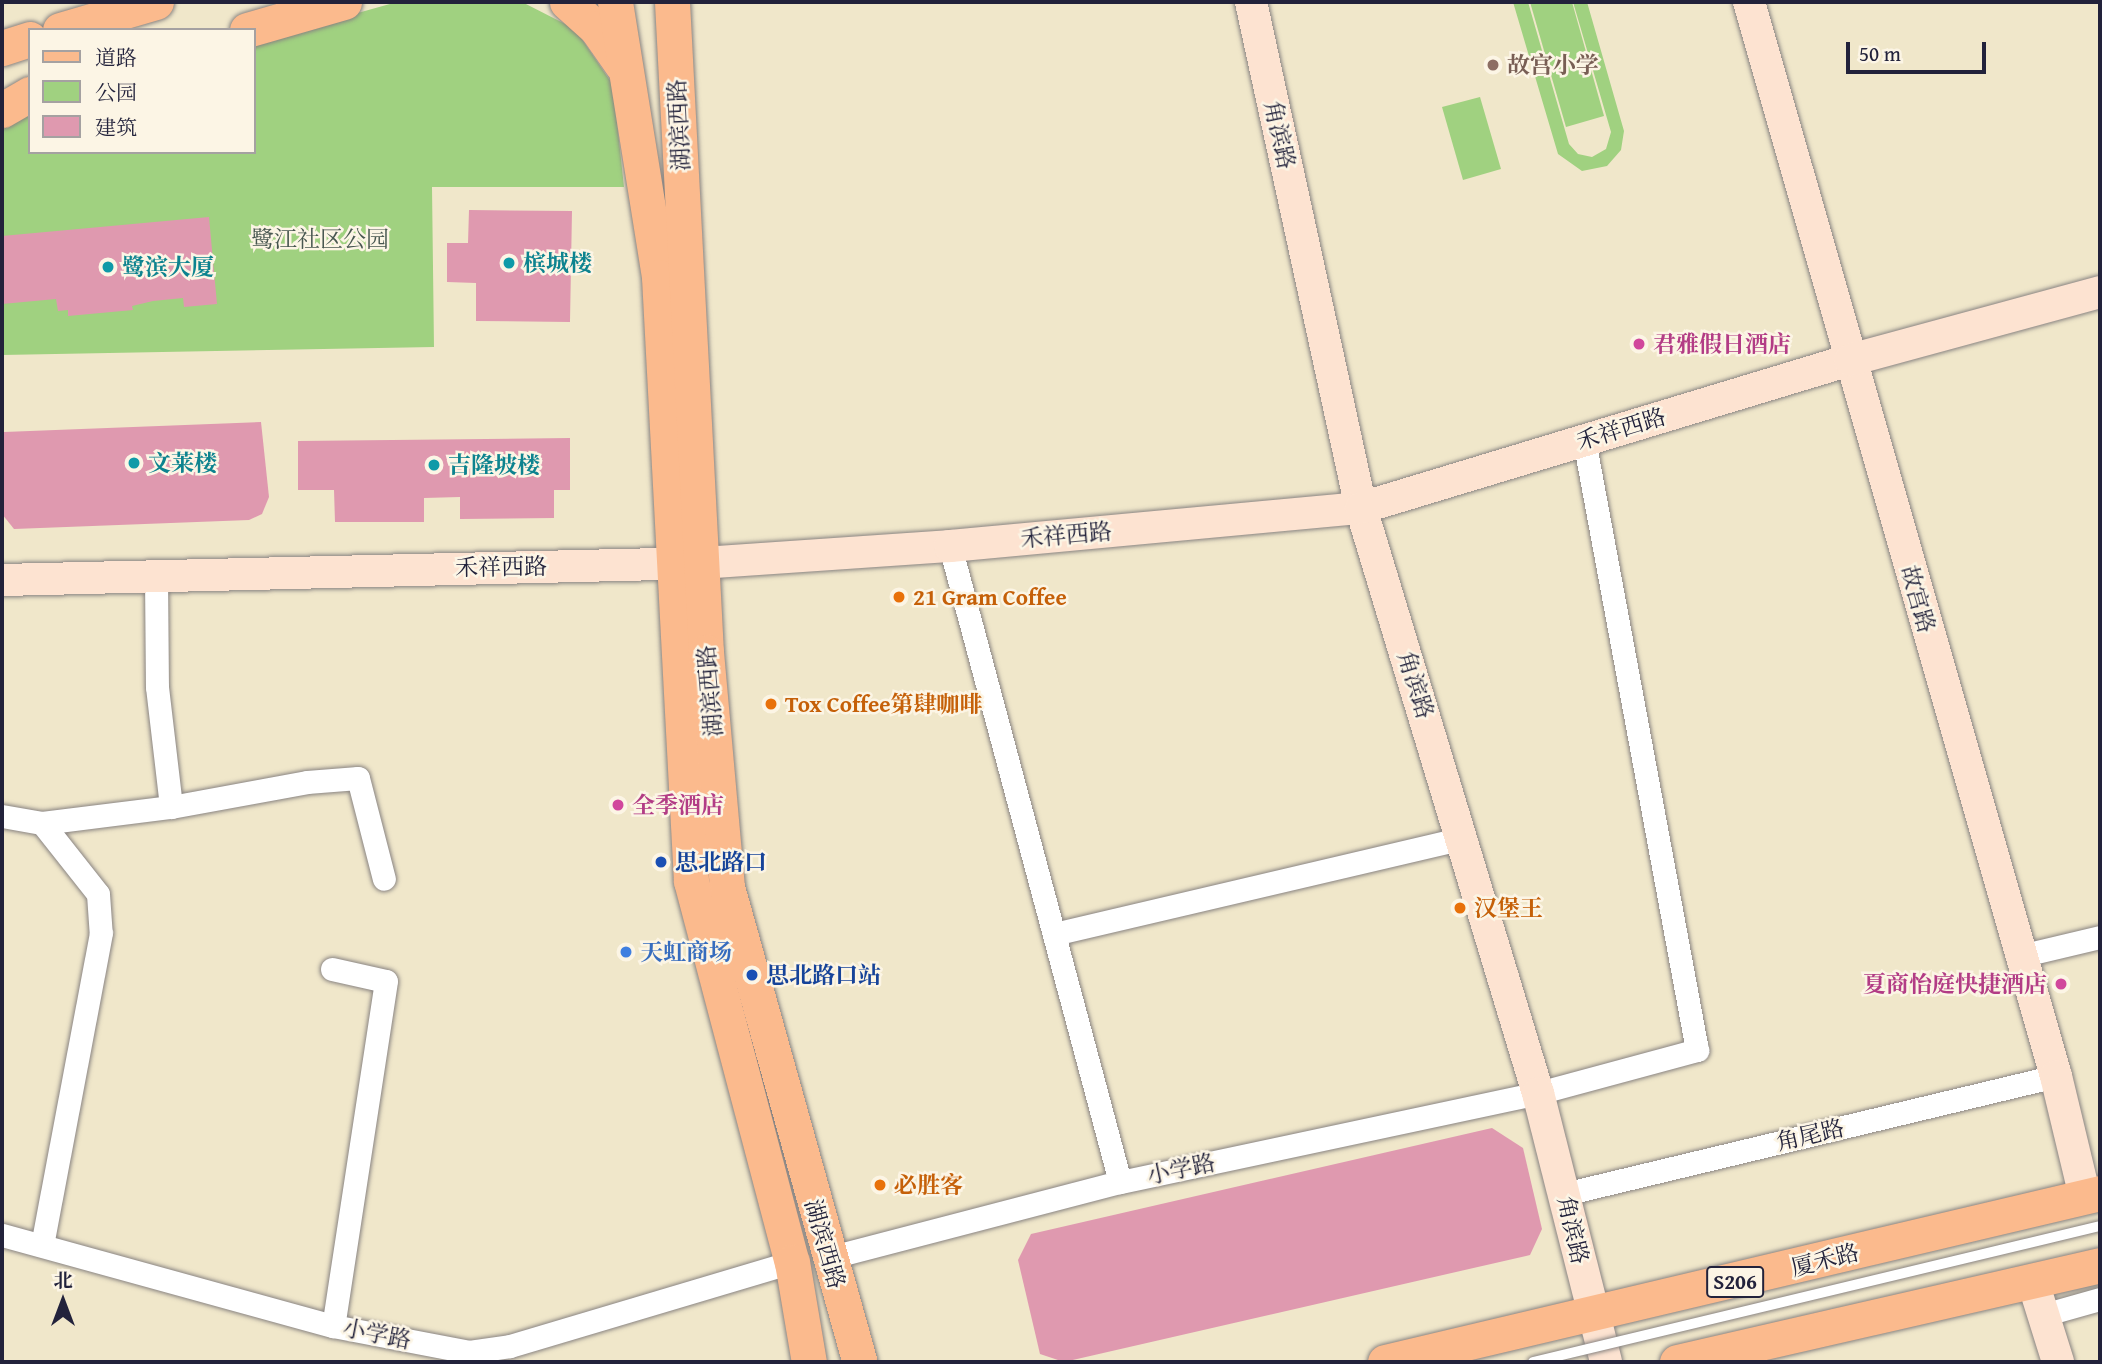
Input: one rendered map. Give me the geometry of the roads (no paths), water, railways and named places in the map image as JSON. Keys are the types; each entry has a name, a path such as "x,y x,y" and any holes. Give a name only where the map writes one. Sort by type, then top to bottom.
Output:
{"main road":[{"path":"67,28 156,2"},
{"path":"254,28 344,2"},
{"path":"567,2 596,28 624,68"},
{"name":"湖滨西路","path":"615,2 659,277 688,563 727,887 828,1258 860,1362"},
{"path":"650,2 659,117 683,198"},
{"name":"湖滨西路","path":"672,2 683,198 691,881 792,1262 809,1362"},
{"path":"677,87 686,2"},
{"path":"2,110 28,95"},
{"name":"厦禾路","path":"1385,1362 2095,1205"},
{"path":"1677,1362 2100,1265"}],"street":[{"name":"角滨路","path":"1251,2 1361,508 1538,1093 1606,1362"},
{"name":"故宫路","path":"1749,2 2020,956 2095,1205"},
{"name":"禾祥西路","path":"2,580 688,563 950,546 1361,508 1850,360 2100,292"},
{"name":"小学路","path":"828,1258 1120,1182 1538,1093 1697,1049 1584,440"},
{"path":"950,546 1120,1182"},
{"path":"156,576 157,687 170,807"},
{"path":"2,816 42,823 170,807 307,782 358,778 384,879"},
{"path":"42,823 98,894 101,933 42,1244"},
{"path":"1054,934 1463,838"},
{"path":"2020,956 2100,937"},
{"path":"332,969 386,981 333,1325"},
{"name":"角尾路","path":"1564,1194 2056,1076"},
{"name":"小学路","path":"2,1235 333,1325 469,1352 506,1355 792,1262"},
{"path":"2033,1282 2058,1362"},
{"path":"2043,1315 2100,1299"}],"lane":[{"path":"1533,1362 2095,1205"}],"place":[{"name":"故宫小学","path":"1493,65"},
{"name":"槟城楼","path":"509,263"},
{"name":"鹭滨大厦","path":"108,267"},
{"name":"君雅假日酒店","path":"1639,344"},
{"name":"文莱楼","path":"134,463"},
{"name":"吉隆坡楼","path":"434,465"},
{"name":"21 Gram Coffee","path":"899,597"},
{"name":"Tox Coffee第肆咖啡","path":"771,704"},
{"name":"全季酒店","path":"618,805"},
{"name":"思北路口","path":"661,862"},
{"name":"汉堡王","path":"1460,908"},
{"name":"天虹商场","path":"626,952"},
{"name":"思北路口站","path":"752,975"},
{"name":"夏商怡庭快捷酒店","path":"2061,984"},
{"name":"必胜客","path":"880,1185"}],"park label":[{"name":"鹭江社区公园","path":"320,239"}]}
